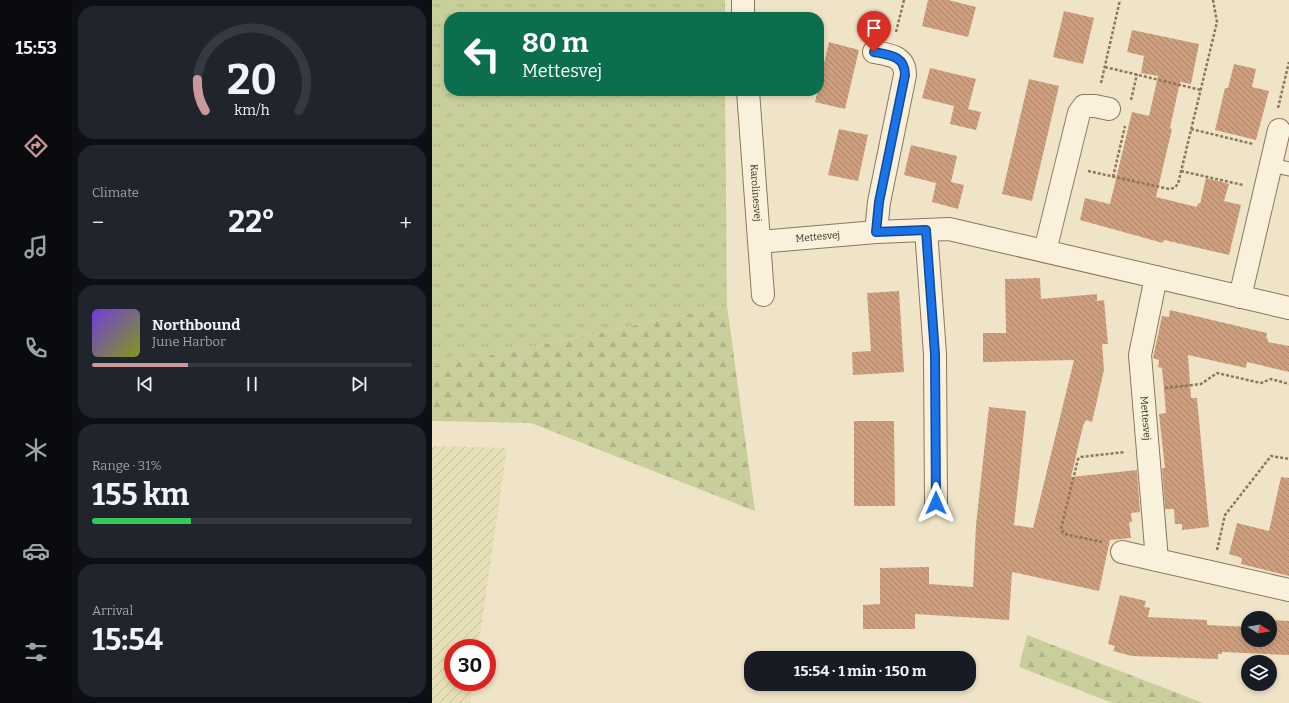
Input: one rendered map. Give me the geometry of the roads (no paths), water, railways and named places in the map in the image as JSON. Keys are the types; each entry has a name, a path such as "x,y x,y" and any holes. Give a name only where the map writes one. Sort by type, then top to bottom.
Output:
{"street":[{"path":"743,0 743,12"},
{"path":"876,232 879,202 905,75 905,67 902,61 882,53"},
{"name":"Karolinesvej","path":"748,96 763,295"},
{"path":"1045,251 1079,113 1084,106 1102,107"},
{"path":"1240,297 1265,190 1279,154"},
{"name":"Mettesvej","path":"760,242 876,232 949,229 1289,308"},
{"path":"926,230 935,354 936,503"},
{"name":"Mettesvej","path":"1156,277 1140,355 1157,560"},
{"path":"1122,552 1289,590"}]}
